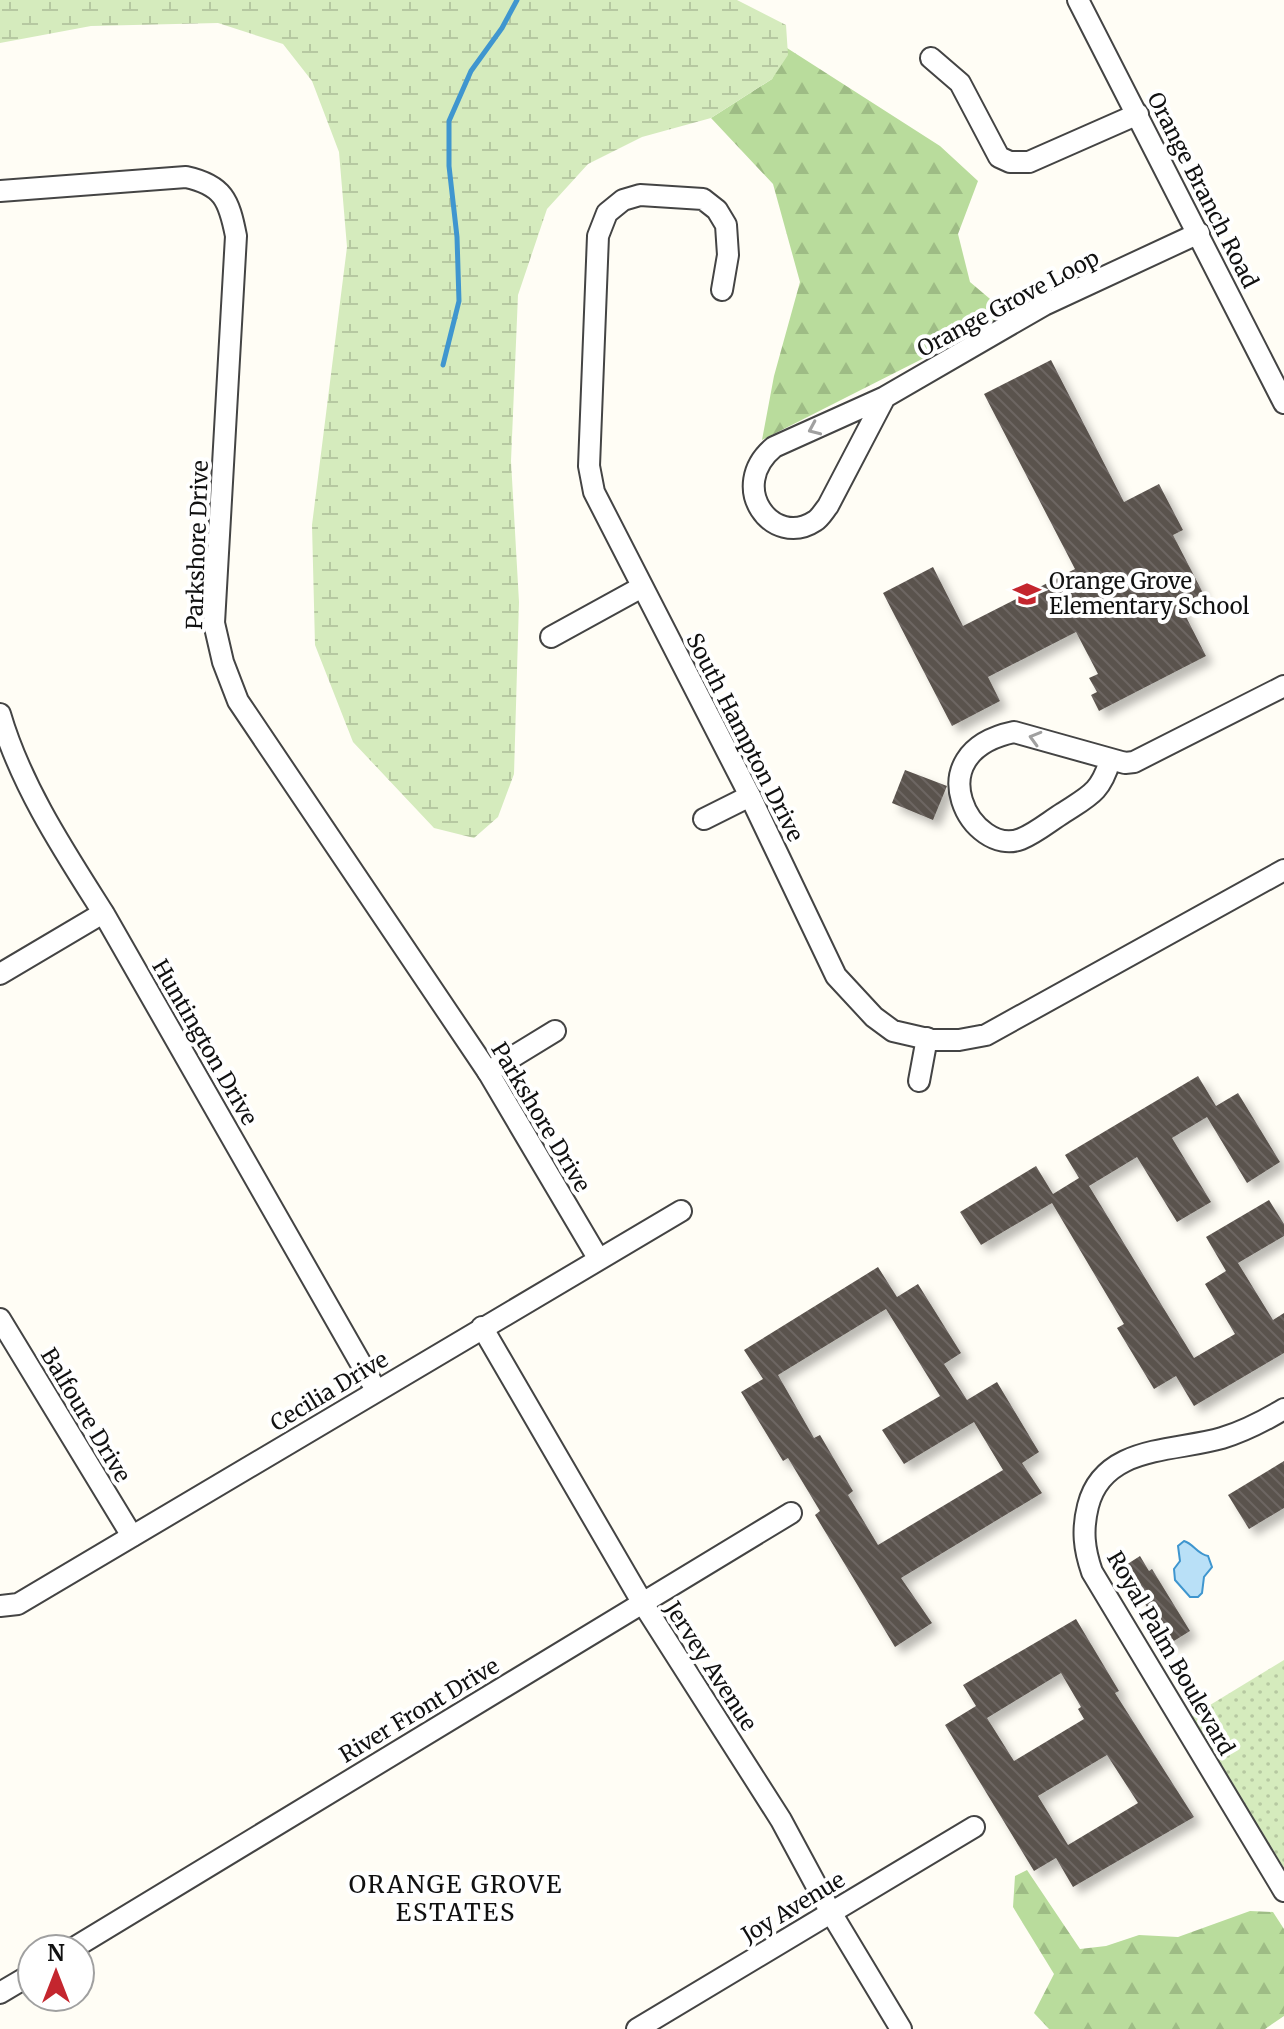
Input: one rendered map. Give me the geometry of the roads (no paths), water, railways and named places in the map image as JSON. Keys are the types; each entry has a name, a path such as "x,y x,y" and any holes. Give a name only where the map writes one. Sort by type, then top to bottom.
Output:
{"street":[{"name":"Orange Branch Road","path":"1078,0 1284,403"},
{"path":"931,58 960,83 999,157 1010,162 1029,162 1138,114"},
{"name":"Parkshore Drive","path":"0,191 186,177 206,182 219,190 231,209 236,236 214,623 223,662 238,701 488,1072 598,1258"},
{"name":"South Hampton Drive","path":"722,290 728,255 726,225 717,210 703,199 640,195 623,200 607,213 598,236 589,466 594,492 750,796 836,976 874,1017 893,1031 927,1038 959,1040 986,1035 1284,870"},
{"name":"Orange Grove Loop","path":"885,397 828,506 816,521 786,527 772,522 754,496 752,482 755,468 774,447 885,397 1044,305 1199,233"},
{"path":"551,637 642,587"},
{"path":"1110,760 1105,779 1096,792 1020,840 1005,841 991,836 977,826 964,809 958,780 965,762 979,746 1002,735 1014,732 1110,760 1134,762 1284,686"},
{"name":"Huntington Drive","path":"0,714 21,772 376,1390"},
{"path":"704,819 750,796"},
{"path":"0,974 103,913"},
{"path":"488,1072 555,1031"},
{"path":"919,1081 927,1038"},
{"name":"Cecilia Drive","path":"0,1606 18,1604 681,1211"},
{"name":"Balfoure Drive","path":"0,1319 132,1536"},
{"name":"Jervey Avenue","path":"482,1327 642,1602 781,1820 830,1911 901,2029"},
{"name":"Royal Palm Boulevard","path":"1284,1409 1249,1429 1220,1439 1133,1456 1116,1464 1101,1477 1089,1500 1083,1525 1085,1551 1092,1572 1284,1891"},
{"name":"River Front Drive","path":"96,1934 791,1513"},
{"name":"Joy Avenue","path":"637,2029 974,1827"}],"water":[{"path":"1184,1541 1208,1556 1212,1567 1204,1577 1202,1593 1198,1597 1190,1597 1175,1580 1174,1569 1180,1561 1178,1546"}],"waterway":[{"path":"443,365 459,301 457,237 449,166 449,121 471,71 502,28 517,0"}],"place":[{"name":"Orange Grove Elementary School","path":"1027,594"}],"district":[{"name":"ORANGE GROVE ESTATES","path":"456,1899"}]}
